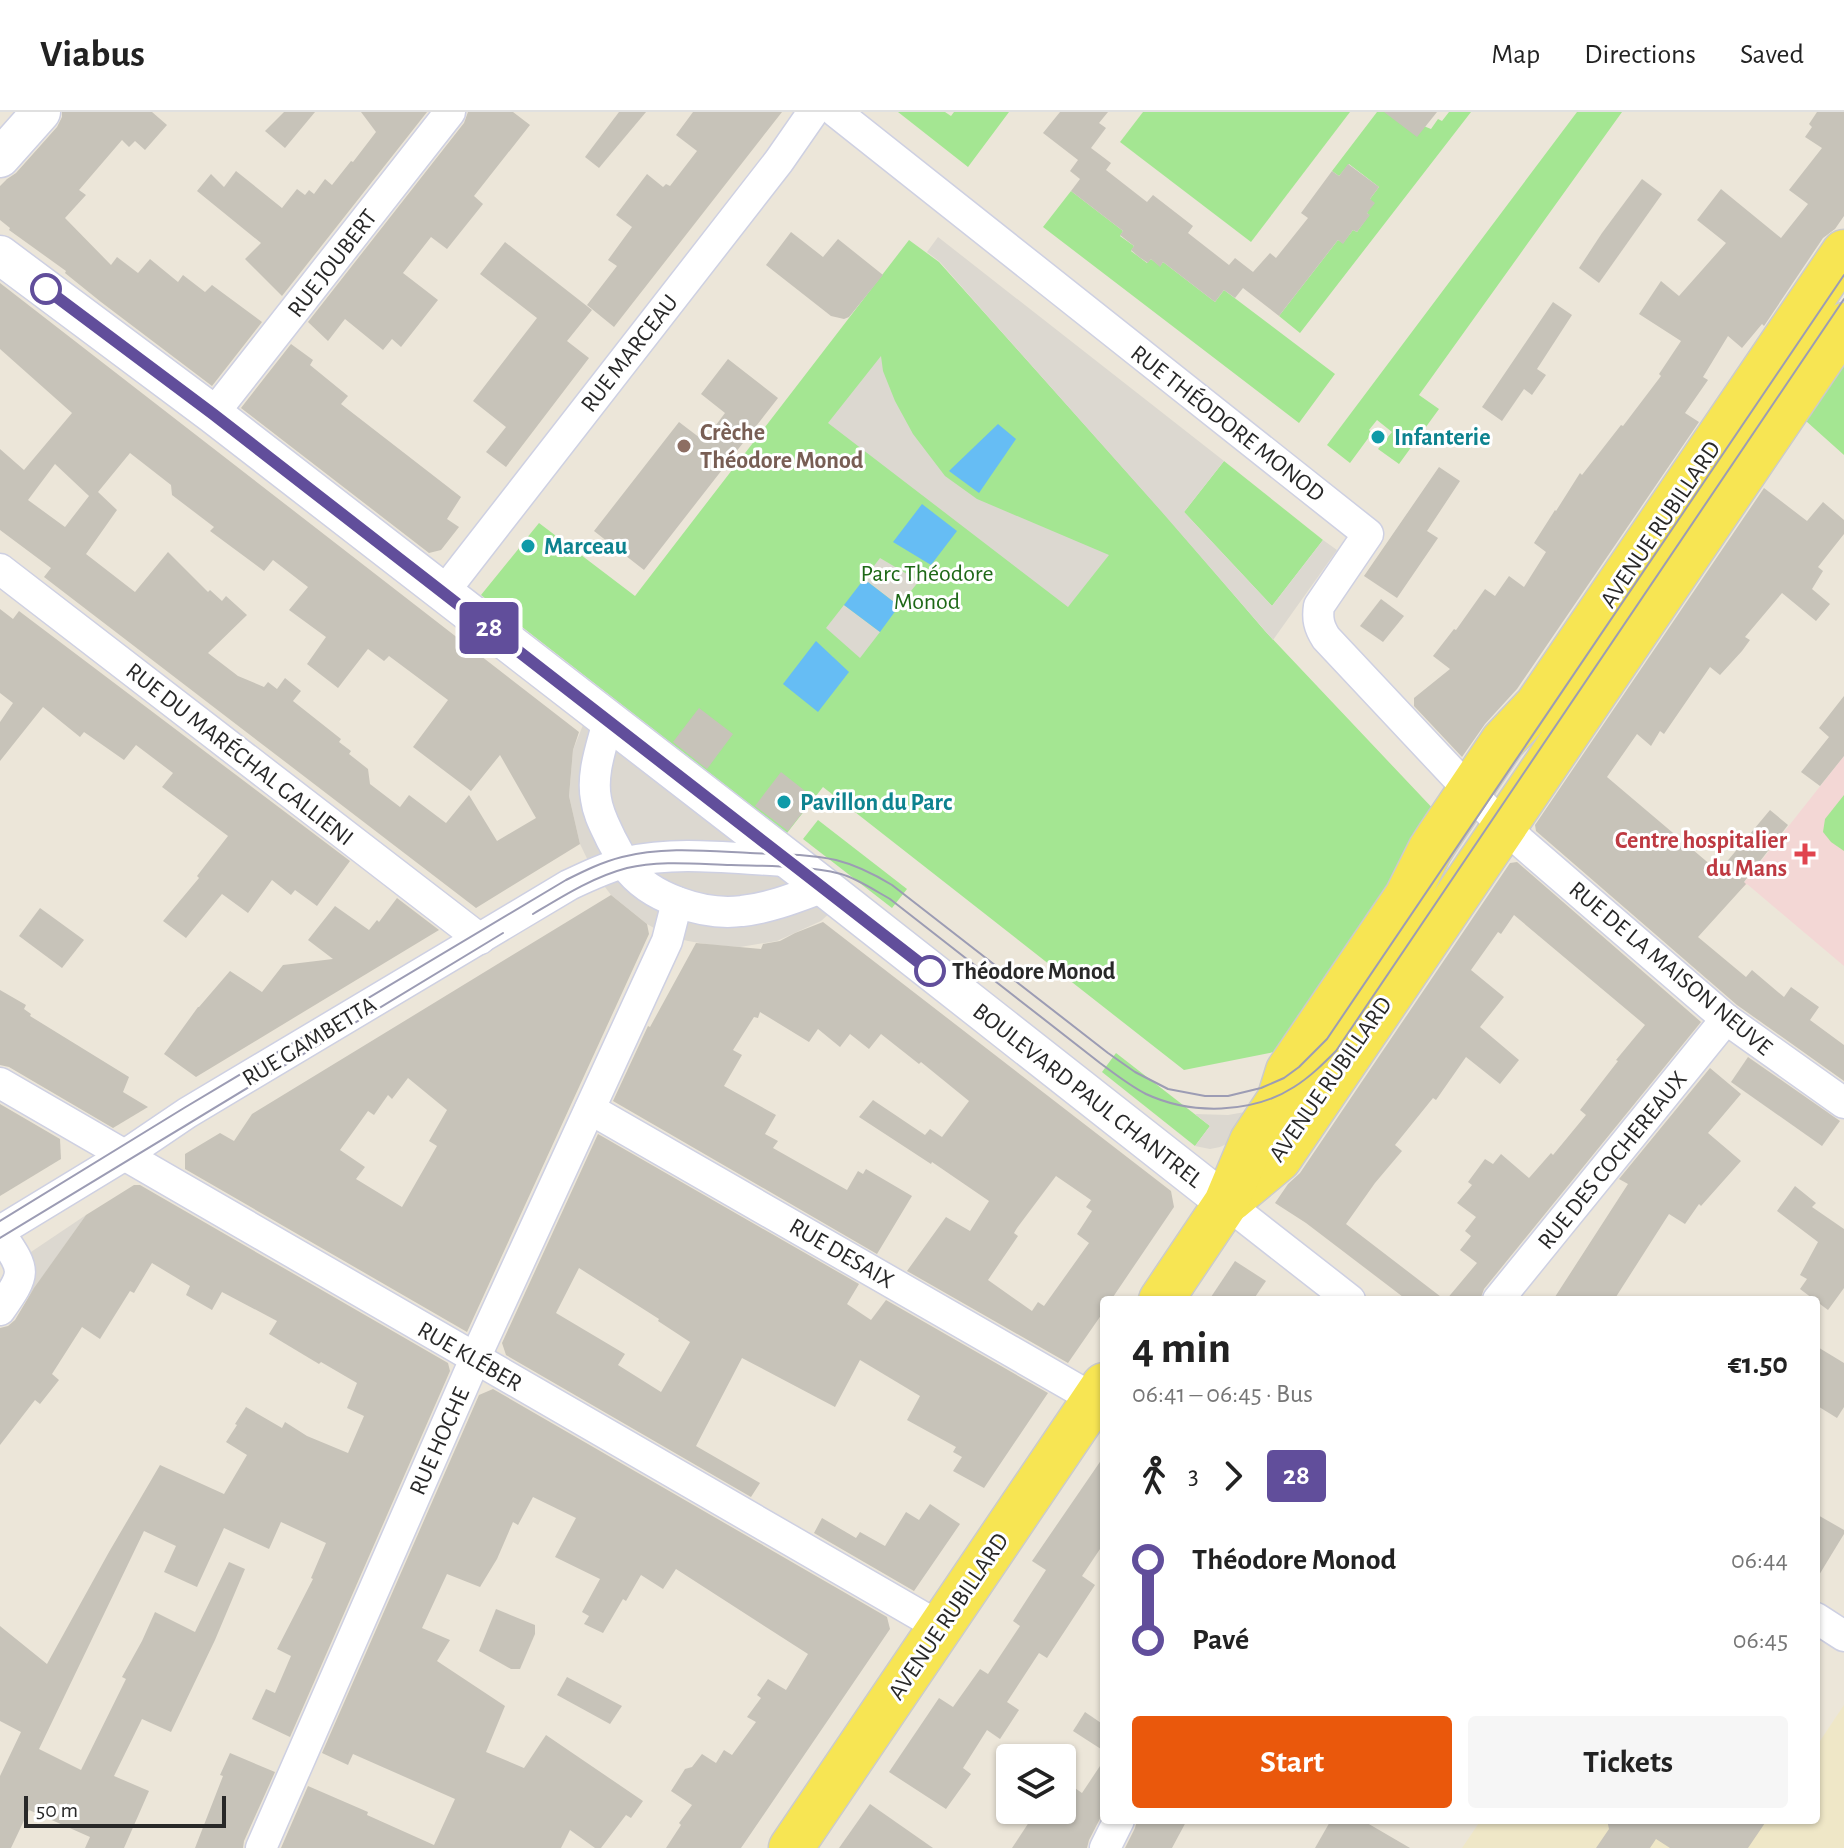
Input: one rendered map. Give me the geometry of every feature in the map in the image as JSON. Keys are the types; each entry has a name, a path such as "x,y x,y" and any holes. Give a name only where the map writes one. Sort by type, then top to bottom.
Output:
{"main road":[{"name":"AVENUE RUBILLARD","path":"1164,1296 1226,1203 1252,1141 1279,1100 1288,1071 1407,896 1467,788 1503,741 1537,705 1844,252"},
{"name":"AVENUE RUBILLARD","path":"1226,1203 1279,1159 1844,325"},
{"name":"AVENUE RUBILLARD","path":"791,1848 1099,1392"}],"street":[{"path":"0,158 41,112"},
{"name":"RUE JOUBERT","path":"213,414 450,112"},
{"name":"RUE MARCEAU","path":"443,593 779,161 813,112"},
{"name":"RUE THÉODORE MONOD","path":"836,112 1368,534 1321,601 1317,617 1320,627 1326,638 1467,788"},
{"name":"BOULEVARD PAUL CHANTREL","path":"0,255 213,414 1226,1203"},
{"name":"RUE DU MARÉCHAL GALLIENI","path":"0,569 480,939"},
{"path":"608,721 595,777 595,797 600,815 625,863 649,887 677,902 719,912 742,911 783,902 824,887"},
{"path":"1467,788 1503,826"},
{"name":"RUE DE LA MAISON NEUVE","path":"1503,826 1726,1019 1844,1103"},
{"name":"RUE GAMBETTA","path":"0,1232 187,1113 569,885 596,872 625,863 660,858 789,861"},
{"name":"RUE HOCHE","path":"261,1848 475,1359 667,941 677,902"},
{"name":"RUE DES COCHEREAUX","path":"1501,1296 1726,1019"},
{"name":"RUE KLÉBER","path":"0,1083 940,1627"},
{"name":"RUE DESAIX","path":"590,1109 1099,1392"},
{"path":"1226,1203 1345,1296"},
{"path":"0,1232 18,1260 21,1272 18,1283 0,1310"},
{"path":"1820,1621 1844,1636"},
{"path":"1105,1848 1117,1824"}],"shaded area":[{"path":"938,237 1224,461 1184,512 1272,606 1323,540 1337,550 1273,640 940,262 927,252"},
{"path":"881,356 883,371 895,401 913,434 945,476 977,499 1109,555 1068,607 828,423"},
{"path":"880,558 919,581 899,606 864,579"},
{"path":"844,605 880,632 860,658 826,628"},
{"path":"585,720 832,911 821,921 777,941 740,947 688,941 668,936 647,924 611,895 593,871 580,844 569,796 573,750"},
{"name":"Centre hospitalier du Mans","path":"1844,756 1844,966 1747,884 1739,889"},
{"path":"1251,1111 1233,1141 1210,1149 1195,1146 1210,1126 1195,1114 1228,1115"},
{"path":"86,1215 24,1303 16,1297 22,1258"},
{"path":"1844,1705 1844,1848 1462,1848 1478,1824 1820,1824 1820,1741"}],"green space":[{"path":"898,112 945,112 951,116 954,112 1009,112 968,167"},
{"path":"1143,112 1350,112 1251,242 1120,142"},
{"path":"1377,112 1389,112 1431,129 1438,119 1442,121 1449,112 1471,112 1300,333 1279,316 1338,240 1343,243 1353,230 1357,232 1369,215 1370,199 1379,187 1349,164 1339,176 1332,171"},
{"path":"1577,112 1622,112 1419,395 1439,409 1399,464 1378,449 1392,432 1377,420 1369,430 1372,433 1350,463 1327,445"},
{"path":"1071,191 1123,231 1120,236 1134,246 1131,251 1147,263 1151,259 1160,266 1163,262 1215,302 1224,290 1335,374 1299,423 1043,227"},
{"name":"Parc Théodore Monod","path":"909,240 939,262 1265,631 1438,814 1274,1052 1184,1070 823,787 787,833 481,595 520,547 530,554 535,546 526,539 539,523 635,596"},
{"path":"1844,364 1844,455 1806,421"},
{"path":"1224,461 1323,540 1272,606 1184,512"},
{"path":"1844,795 1844,851 1823,832 1825,819"},
{"path":"818,820 907,889 892,908 803,839"},
{"path":"1116,1053 1210,1126 1195,1146 1102,1072"}],"water":[{"path":"998,424 1016,439 979,493 949,471"},
{"path":"922,504 957,531 931,565 893,542"},
{"path":"864,579 899,606 880,632 844,605"},
{"path":"816,641 849,672 818,712 783,684"}],"building":[{"path":"62,112 152,112 167,125 145,150 135,141 129,147 122,140 79,190 86,195 65,218 111,265 117,257 138,273 150,259 178,282 183,275 205,292 212,285 262,322 212,386 0,220 0,186 16,173 57,127"},
{"path":"284,112 315,112 285,148 265,131"},
{"path":"361,112 427,112 282,296 245,259 261,243 197,191 211,174 224,187 236,171 282,208 297,189 305,195 309,190 314,194 325,179 332,185 376,132"},
{"path":"468,112 513,112 530,125 474,196 483,204 447,249 431,237 403,273 438,300 401,347 392,339 383,350 345,319 328,341 308,322 464,123"},
{"path":"619,112 646,112 599,168 585,157"},
{"path":"693,112 782,112 614,327 587,305 617,266 608,260 632,227 616,215 647,174 663,187 666,184 670,186 697,151 676,135"},
{"path":"1060,112 1108,112 1099,123 1106,128 1091,148 1111,163 1106,170 1147,202 1153,195 1193,226 1188,233 1229,265 1235,258 1253,272 1270,253 1276,258 1308,218 1301,213 1332,171 1339,176 1348,164 1379,187 1370,199 1375,203 1357,232 1353,230 1343,244 1338,240 1279,316 1243,288 1235,298 1224,290 1215,302 1163,262 1160,267 1151,259 1148,263 1139,257 1131,250 1134,246 1120,235 1123,231 1071,191 1080,179 1070,171 1078,160 1043,133"},
{"path":"1384,112 1437,112 1417,137"},
{"path":"1817,112 1844,112 1844,216 1835,229 1823,238 1764,326 1762,324 1742,348 1728,336 1703,377 1708,380 1685,413 1699,422 1517,689 1485,724 1462,757 1414,706 1414,698 1450,669 1433,656 1485,589 1495,596 1509,576 1524,587 1546,552 1534,543 1555,510 1580,473 1582,475 1623,426 1661,376 1659,374 1681,341 1639,314 1661,281 1679,296 1726,243 1697,220 1721,189 1781,238 1808,204 1789,190 1822,148 1805,137"},
{"path":"1642,179 1662,194 1599,283 1579,268"},
{"path":"791,232 823,257 838,239 883,275 849,317 831,316 766,265"},
{"path":"505,242 592,310 567,341 589,358 506,467 486,452 506,427 473,401 537,318 480,274"},
{"path":"0,283 579,732 573,750 569,796 580,844 476,908 44,577 51,568 0,530 0,449 24,470 72,413 0,349","holes":["130,453 171,485 172,495 214,527 210,531 264,571 273,560 308,587 289,610 326,637 307,664 338,688 368,649 384,661 389,656 448,700 413,747 471,791 500,755 536,818 497,841 469,795 446,823 409,795 400,807 370,784 368,769 349,754 351,751 339,742 341,739 293,701 301,691 285,678 277,689 268,682 264,687 238,676 208,653 247,615 226,596 222,601 210,590 208,592 168,552 135,592 86,554 117,510 98,492","55,464 89,496 65,527 28,500"]},
{"path":"1553,302 1572,315 1537,369 1546,375 1532,395 1524,389 1502,421 1482,407"},
{"path":"291,344 313,360 310,365 348,396 341,404 461,497 447,519 459,527 441,550 429,553 241,408"},
{"path":"728,359 778,398 644,570 594,531 679,422 704,441 725,413 701,394"},
{"path":"1439,467 1460,481 1427,531 1438,538 1397,598 1364,576"},
{"path":"1764,488 1807,521 1823,502 1844,520 1844,534 1818,567 1823,571 1812,589 1830,604 1816,621 1782,593 1745,637 1750,640 1742,651 1720,675 1710,667 1664,734 1660,731 1651,746 1637,734 1607,777 1712,866 1718,860 1724,865 1770,810 1788,825 1744,882 1746,884 1698,937 1746,977 1752,970 1784,997 1791,987 1819,1007 1810,1020 1844,1045 1844,1081 1737,1005 1536,831 1535,825"},
{"path":"1381,599 1404,616 1383,642 1360,626"},
{"path":"0,609 13,619 19,611 350,861 317,906 295,890 291,895 272,880 248,913 222,894 186,938 163,921 199,878 197,876 228,836 162,787 173,773 136,745 124,760 84,732 80,737 43,707 0,761 0,722 13,703 0,693"},
{"path":"1844,696 1844,756 1820,786 1801,772 1829,737 1819,728"},
{"path":"699,708 733,734 707,769 673,742"},
{"name":"Pavillon du Parc","path":"781,772 814,798 788,831 755,806"},
{"path":"1517,862 1701,1022 1481,1296 1449,1296 1477,1263 1460,1250 1471,1236 1465,1231 1476,1217 1457,1203 1472,1185 1468,1182 1485,1159 1493,1164 1501,1154 1529,1178 1586,1115 1580,1110 1645,1025 1514,915 1471,970 1504,997 1480,1027 1519,1060 1500,1084 1466,1057 1436,1100 1433,1098 1395,1145 1402,1151 1346,1224 1440,1296 1402,1296 1275,1203 1300,1173 1510,863"},
{"path":"611,895 647,924 649,934 467,1332 185,1169 185,1154 220,1133 234,1141 252,1114","holes":["408,1078 447,1110 429,1141 437,1146 402,1207 356,1179 365,1167 340,1150 368,1111 374,1115 388,1095 392,1099"]},
{"path":"397,898 439,930 196,1077 164,1054 198,1007 230,971 262,992 283,965 333,959 308,940 335,906 369,930"},
{"path":"40,908 84,940 62,968 19,936"},
{"path":"823,922 1171,1191 1174,1207 1114,1296 1100,1296 1100,1317 1068,1363 907,1271 946,1217 970,1231 989,1201 859,1117 873,1100 925,1135 930,1129 942,1137 969,1101 881,1034 869,1049 850,1034 840,1047 818,1029 809,1042 760,1012 733,1050 742,1055 724,1086 776,1115 765,1134 778,1141 773,1148 847,1190 858,1171 863,1174 866,1169 912,1196 877,1254 613,1101 648,1026 696,943 761,949 763,944 780,941","holes":["1056,1176 1091,1200 1086,1207 1092,1211 1077,1234 1089,1243 1044,1306 1038,1302 1032,1311 988,1280 1018,1236 1014,1233 1017,1228"]},
{"path":"0,990 26,1005 24,1009 30,1016 129,1077 123,1092 148,1107 113,1128 9,1067 0,1065"},
{"path":"1748,1057 1840,1121 1822,1146 1731,1082"},
{"path":"1710,1068 1741,1094 1708,1133 1741,1161 1701,1206 1699,1204 1685,1224 1669,1214 1617,1296 1556,1296 1628,1184 1619,1179"},
{"path":"0,1104 60,1139 61,1159 0,1196"},
{"path":"598,1134 859,1284 847,1304 871,1320 886,1300 1048,1393 984,1488 953,1471 962,1457 953,1452 956,1447 907,1420 920,1396 860,1360 835,1407 742,1358 696,1446 760,1483 751,1497 506,1355 502,1343","holes":["579,1268 690,1342 661,1392 618,1365 625,1354 556,1313"]},
{"path":"134,1185 140,1185 448,1363 450,1371 290,1737 252,1719 266,1689 275,1693 291,1656 277,1649 313,1579 326,1543 281,1522 269,1549 224,1528 197,1587 164,1572 176,1546 144,1531 39,1749 81,1770 155,1612 195,1632 229,1562 245,1569 171,1732 142,1719 114,1776 149,1791 124,1848 85,1848 90,1837 29,1810 11,1848 0,1848 0,1776 21,1732 0,1721 0,1626 47,1664 160,1465 224,1494 247,1455 226,1442 246,1407 282,1428 285,1422 307,1436 348,1453 364,1416 347,1408 357,1383 269,1334 277,1321 222,1292 212,1310 186,1295 190,1286 152,1263 100,1339 82,1327 52,1374 59,1380 40,1404 35,1400 0,1445 0,1328 15,1320 86,1215"},
{"path":"1795,1186 1816,1203 1812,1207 1844,1229 1844,1288 1828,1310 1820,1304 1820,1296 1809,1296 1800,1289 1807,1279 1800,1275 1818,1242 1777,1211"},
{"path":"1235,1261 1266,1281 1256,1296 1212,1296"},
{"path":"1820,1348 1844,1363 1844,1407 1837,1418 1820,1407"},
{"path":"493,1389 887,1617 890,1629 741,1848 666,1848 692,1805 671,1791 685,1769 692,1767 702,1754 716,1763 724,1750 732,1755 756,1722 747,1717 761,1698 757,1695 768,1679 786,1690 808,1654 676,1569 663,1589 641,1575 603,1633 584,1624 589,1616 582,1612 600,1579 555,1557 576,1518 533,1497 518,1525 513,1522 497,1559 480,1587 447,1574 422,1628 450,1640 437,1661 505,1706 486,1752 524,1768 546,1735 643,1801 631,1818 626,1815 601,1848 595,1848 570,1830 561,1848 281,1848 308,1786 434,1845 455,1799 353,1754 348,1765 322,1753 479,1395"},
{"path":"1100,1462 1100,1549 1082,1576 1095,1585 1047,1658 1039,1653 1007,1702 1019,1710 1000,1739 987,1730 963,1768 971,1774 946,1809 889,1772 939,1698 953,1707 980,1669 988,1674 1020,1626 1013,1621 1046,1570 1032,1561"},
{"path":"930,1504 960,1524 914,1591 814,1533 822,1518 856,1538 860,1532 885,1546 906,1512 919,1520"},
{"path":"1820,1516 1844,1530 1820,1573"},
{"path":"496,1609 535,1625 535,1634 520,1669 511,1669 479,1651"},
{"path":"567,1677 622,1706 610,1724 557,1695"},
{"path":"1085,1712 1100,1722 1100,1748 1073,1731"},
{"path":"230,1753 275,1772 243,1848 195,1848 223,1776 220,1775"},
{"path":"1100,1766 1100,1819 1087,1848 1012,1848 1028,1824 1076,1824 1076,1789 1082,1793"},
{"path":"870,1804 933,1848 839,1848"},
{"path":"1136,1824 1185,1824 1172,1848 1125,1848"},
{"path":"1329,1824 1369,1824 1410,1848 1315,1848"},
{"path":"1608,1824 1764,1824 1748,1848 1670,1848 1656,1839 1650,1848 1596,1848 1609,1829"}],"tram line":[{"path":"0,1221 566,880 615,859 654,851 793,855 851,864 892,885 1108,1053 1135,1072 1168,1089 1205,1096 1228,1096 1261,1088 1284,1078 1327,1039 1844,275"},
{"path":"533,914 590,882 627,868 652,864 772,866 841,874 890,899 1100,1063 1146,1094 1182,1106 1202,1108 1241,1107 1277,1096 1305,1079 1336,1051 1844,299"},
{"path":"0,1238 503,933"}],"bus line":[{"name":"28","path":"46,289 213,414 930,971"}],"place":[{"name":"Infanterie","path":"1378,437"},
{"name":"Crèche Théodore Monod","path":"684,446"},
{"name":"Marceau","path":"528,546"},
{"name":"Pavillon du Parc","path":"784,802"},
{"name":"Centre hospitalier du Mans","path":"1805,854"},
{"name":"Théodore Monod","path":"930,971"}]}
